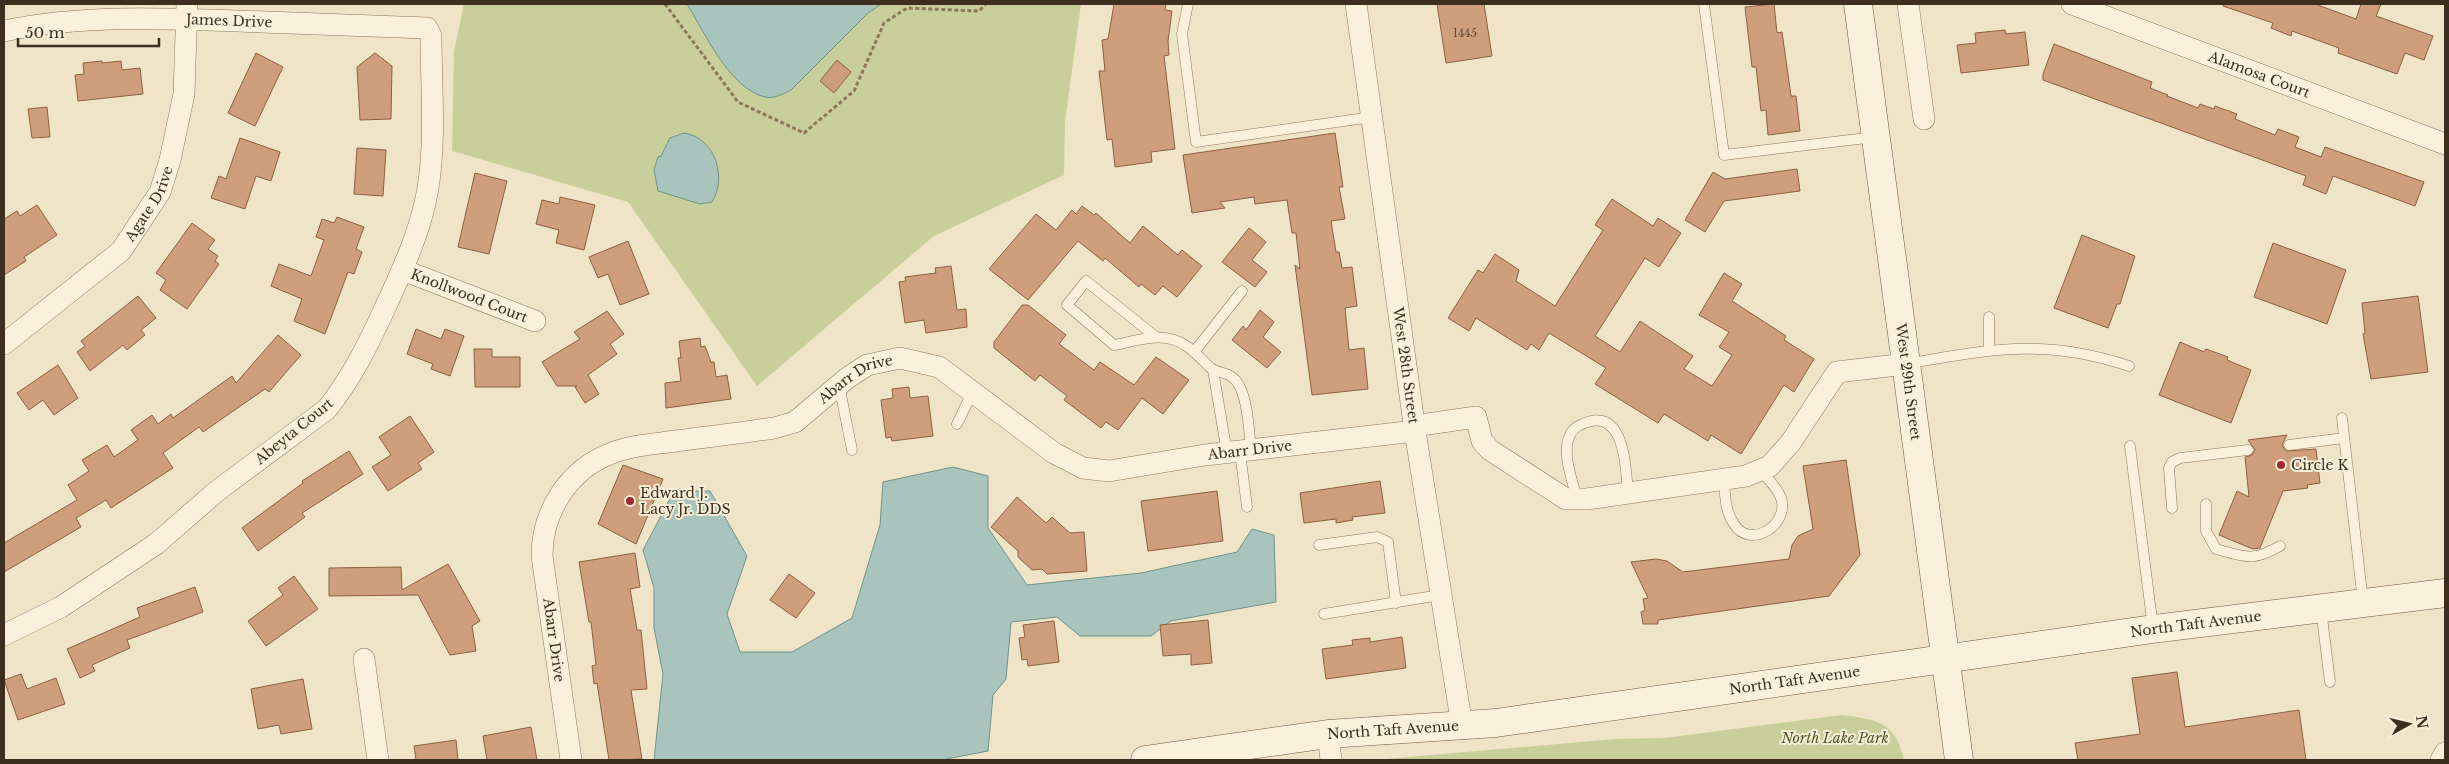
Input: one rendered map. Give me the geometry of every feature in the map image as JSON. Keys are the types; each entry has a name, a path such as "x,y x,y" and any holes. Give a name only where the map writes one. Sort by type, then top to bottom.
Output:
{"main road":[{"name":"West 29th Street","path":"1858,4 1959,760"},
{"name":"North Taft Avenue","path":"1145,760 1330,747 1462,726 1496,723 2153,629 2445,593"}],"street":[{"name":"West 28th Street","path":"1356,4 1415,429 1462,726"},
{"path":"1908,4 1924,120"},
{"name":"Alamosa Court","path":"2072,4 2445,144"},
{"name":"James Drive","path":"4,32 52,23 187,11 427,28"},
{"name":"Agate Drive","path":"4,344 121,251 160,192 170,160 184,94 187,11"},
{"name":"Abeyta Court","path":"4,635 61,607 156,544 217,491 327,408 341,391 372,339 403,270 424,210 429,178 431,36 427,28"},
{"name":"Knollwood Court","path":"403,270 535,321"},
{"name":"Abarr Drive","path":"571,760 542,556 542,537 546,523 559,495 581,471 610,453 639,446 774,428 795,422 839,385 867,366 900,358 939,367 1054,452 1082,468 1110,471 1415,429 1476,417 1482,441 1490,450 1566,499 1577,499"},
{"path":"1577,499 1628,494 1746,476 1770,466 1791,442 1837,372 1906,364"},
{"path":"364,658 378,760"},
{"path":"2441,760 2445,753"}],"lane":[{"path":"1188,4 1182,34 1196,142 1372,117"},
{"path":"1704,4 1724,155 1876,137"},
{"path":"1156,337 1086,281 1067,305 1114,345 1156,337 1172,338 1194,352 1213,370 1232,377 1240,387 1245,403 1240,452"},
{"path":"1194,352 1242,291"},
{"path":"1988,350 1989,317"},
{"path":"1906,364 1988,350 2034,347 2066,350 2103,357 2129,366"},
{"path":"1213,370 1240,452 1247,507"},
{"path":"839,385 852,450"},
{"path":"957,424 973,391"},
{"path":"2342,418 2364,603"},
{"path":"1577,499 1567,449 1570,435 1578,426 1594,420 1604,422 1620,438 1626,466 1628,494"},
{"path":"2289,445 2344,438"},
{"path":"2130,446 2153,629"},
{"path":"2172,508 2169,468 2172,462 2180,458 2248,450"},
{"path":"1724,480 1726,508 1734,526 1746,533 1759,535 1770,530 1778,522 1783,510 1780,497 1760,470"},
{"path":"2206,504 2206,530 2216,549 2252,558 2264,555 2280,546"},
{"path":"1319,545 1377,537 1388,542 1396,602"},
{"path":"1324,614 1440,595"},
{"path":"2321,608 2330,682"}],"path":[{"path":"665,4 738,102 804,133 854,91 884,23 907,8 979,11 986,4"}],"green space":[{"path":"464,4 1081,4 1065,122 1064,175 934,236 757,386 628,202 452,151 454,51"},
{"name":"North Lake Park","path":"1842,715 1865,718 1890,730 1896,738 1904,760 1375,760 1615,739 1664,738"}],"water":[{"path":"687,4 881,4 867,14 791,90 778,96 765,97 752,92 729,71 710,44"},
{"path":"684,133 695,136 704,143 716,160 718,182 712,202 700,204 658,191 654,170 658,157 661,156 670,138"},
{"path":"953,467 988,476 988,528 1027,585 1141,573 1237,552 1252,529 1274,535 1276,602 1171,621 1151,636 1080,636 1057,617 1011,622 1006,679 993,695 988,751 941,760 654,760 663,674 654,628 654,588 643,550 674,491 710,491 747,556 727,614 740,652 792,652 852,618 880,525 883,482"}],"building":[{"path":"1114,4 1166,4 1165,10 1172,11 1168,41 1169,55 1164,56 1175,149 1151,152 1152,162 1115,167 1112,139 1107,140 1099,71 1105,71 1102,40 1108,39"},
{"path":"1437,4 1484,4 1492,56 1446,63"},
{"path":"1774,4 1777,33 1782,32 1791,96 1796,96 1800,131 1768,135 1766,110 1761,111 1756,67 1752,67 1745,7"},
{"path":"2223,4 2315,4 2356,19 2361,4 2381,4 2376,16 2433,36 2424,60 2405,53 2397,74 2338,53 2339,48 2292,31 2291,36 2271,28 2273,23 2223,6"},
{"path":"2005,30 2006,34 2025,32 2029,65 1961,73 1957,45 1976,43 1975,33"},
{"path":"2054,44 2152,82 2150,88 2198,108 2200,104 2214,109 2215,106 2237,114 2235,119 2275,135 2278,129 2299,137 2295,147 2321,157 2325,147 2424,182 2415,206 2333,176 2326,194 2303,185 2306,176 2043,80 2043,74"},
{"path":"256,53 283,67 255,126 228,113"},
{"path":"375,53 392,66 391,119 360,120 357,67"},
{"path":"837,60 851,72 834,93 820,81"},
{"path":"102,61 102,63 121,61 122,70 140,68 143,94 78,101 75,75 84,74 83,63"},
{"path":"47,107 50,137 32,138 28,109"},
{"path":"1335,133 1343,187 1339,187 1345,219 1331,221 1336,252 1339,252 1342,268 1352,267 1357,306 1345,308 1349,350 1364,348 1368,389 1312,395 1295,265 1300,269 1296,233 1292,233 1287,200 1255,204 1254,197 1220,202 1225,208 1192,213 1183,155"},
{"path":"240,138 280,152 271,181 256,176 245,209 211,198 219,176 226,179"},
{"path":"357,148 386,150 383,196 354,194"},
{"path":"1797,169 1800,191 1724,201 1705,232 1685,220 1713,172 1725,179"},
{"path":"475,173 507,181 489,254 458,247"},
{"path":"560,197 595,205 584,250 556,243 559,230 536,224 542,200 559,204"},
{"path":"1612,199 1653,226 1658,218 1681,233 1659,267 1645,258 1595,336 1620,352 1640,321 1693,356 1684,369 1712,386 1732,355 1719,347 1729,332 1699,315 1724,273 1742,284 1732,301 1786,336 1784,340 1814,359 1794,392 1784,385 1741,454 1711,435 1708,441 1664,414 1658,423 1595,384 1606,368 1549,333 1539,350 1531,344 1527,350 1476,318 1469,331 1448,318 1478,270 1483,273 1495,254 1519,270 1516,281 1555,306 1603,230 1595,225"},
{"path":"37,205 57,235 24,257 26,261 4,275 4,219 17,211 20,216"},
{"path":"1082,206 1094,215 1096,213 1130,243 1143,226 1178,255 1182,250 1202,266 1177,297 1163,286 1155,295 1141,284 1139,287 1105,258 1103,261 1078,241 1028,300 989,269 1036,214 1056,230 1072,210 1076,214"},
{"path":"337,217 364,227 356,249 362,252 354,274 348,272 325,334 294,321 302,299 271,286 279,264 311,276 324,240 316,237 322,219 334,223"},
{"path":"192,223 215,240 208,249 218,256 215,261 219,264 187,309 160,290 166,280 156,273"},
{"path":"1249,228 1266,242 1252,260 1267,272 1255,287 1222,262"},
{"path":"2082,235 2135,256 2120,304 2117,304 2108,328 2054,308"},
{"path":"628,241 649,294 620,305 608,274 598,278 589,257"},
{"path":"2273,243 2346,270 2327,324 2254,297"},
{"path":"951,266 957,310 966,309 967,327 926,333 924,320 905,323 899,282 906,281 905,277 936,273 935,268"},
{"path":"138,296 156,318 141,330 145,335 127,350 123,345 90,371 77,352 85,346 81,341"},
{"path":"2418,296 2428,372 2371,379 2363,334 2365,333 2362,303"},
{"path":"1022,305 1028,305 1066,335 1059,344 1094,370 1100,362 1134,385 1156,357 1189,380 1163,414 1142,398 1118,430 1106,422 1101,428 1064,400 1067,396 1040,375 1035,381 994,348 994,342"},
{"path":"1260,310 1274,322 1263,337 1281,352 1267,368 1232,340 1243,326 1246,330"},
{"path":"607,311 624,334 610,344 617,354 588,375 599,394 585,403 575,387 577,386 557,386 542,362 580,339 574,332"},
{"path":"416,329 441,339 445,329 464,336 450,376 431,369 433,364 407,354"},
{"path":"278,335 301,355 269,392 265,389 203,432 199,427 163,453 173,468 111,508 106,500 76,518 81,527 4,572 4,543 77,500 68,485 89,471 82,460 107,445 114,457 138,440 131,430 152,415 158,424 171,414 173,418 232,376 236,383"},
{"path":"700,338 701,347 705,346 711,362 714,362 716,377 727,375 731,399 666,408 665,383 681,381 678,358 681,358 679,341"},
{"path":"2180,342 2204,352 2206,349 2228,357 2227,360 2251,370 2231,423 2159,395"},
{"path":"474,349 492,349 492,357 520,357 520,387 475,387"},
{"path":"58,365 78,398 54,415 43,400 29,410 17,393"},
{"path":"909,387 910,398 928,396 933,436 892,441 891,437 886,438 881,400 893,398 892,389"},
{"path":"410,416 434,452 418,463 422,469 388,491 372,467 391,455 379,437"},
{"path":"2287,435 2282,445 2286,451 2316,449 2320,483 2307,485 2308,488 2283,491 2260,548 2253,549 2219,535 2237,491 2249,497 2245,457 2252,455 2255,450 2248,440"},
{"path":"349,451 363,474 302,513 305,517 258,551 242,528 303,483 302,481"},
{"path":"1846,460 1860,555 1829,596 1658,620 1658,624 1643,624 1641,612 1645,610 1643,599 1648,598 1631,562 1656,559 1667,561 1683,572 1789,559 1792,545 1798,536 1813,529 1803,466"},
{"name":"Edward J. Lacy Jr. DDS","path":"623,465 663,479 636,544 598,524"},
{"path":"1380,481 1385,513 1352,517 1353,520 1336,523 1336,519 1304,523 1300,493"},
{"path":"1217,491 1223,541 1148,551 1141,501"},
{"path":"1017,497 1046,523 1052,517 1070,533 1084,532 1087,571 1047,574 1042,569 1032,570 1018,557 1018,551 991,527"},
{"path":"635,553 640,587 630,589 637,630 641,630 647,689 631,690 642,759 609,760 597,683 594,684 592,666 596,665 591,622 589,622 579,562"},
{"path":"448,564 480,621 472,626 476,651 450,655 418,595 329,596 329,568 401,567 402,590"},
{"path":"789,574 815,593 796,618 770,600"},
{"path":"294,576 318,609 266,646 248,621 283,595 278,588"},
{"path":"195,587 203,612 127,640 130,648 92,665 95,671 80,678 67,649 140,617 137,608"},
{"path":"1208,620 1212,663 1191,665 1191,654 1163,656 1160,625"},
{"path":"1054,621 1059,662 1028,666 1027,659 1022,660 1019,638 1025,637 1023,625"},
{"path":"1402,637 1406,668 1326,679 1322,649 1353,645 1352,640 1370,638 1370,642"},
{"path":"2177,672 2185,727 2299,710 2306,760 2078,760 2075,743 2140,734 2132,678"},
{"path":"21,674 27,689 56,678 65,704 18,720 4,680"},
{"path":"303,679 312,729 281,734 279,725 258,729 251,689"},
{"path":"531,727 537,760 487,760 483,736"},
{"path":"456,740 458,760 416,760 414,746"}],"place":[{"name":"Circle K","path":"2281,465"},
{"name":"Edward J. Lacy Jr. DDS","path":"630,501"}]}
